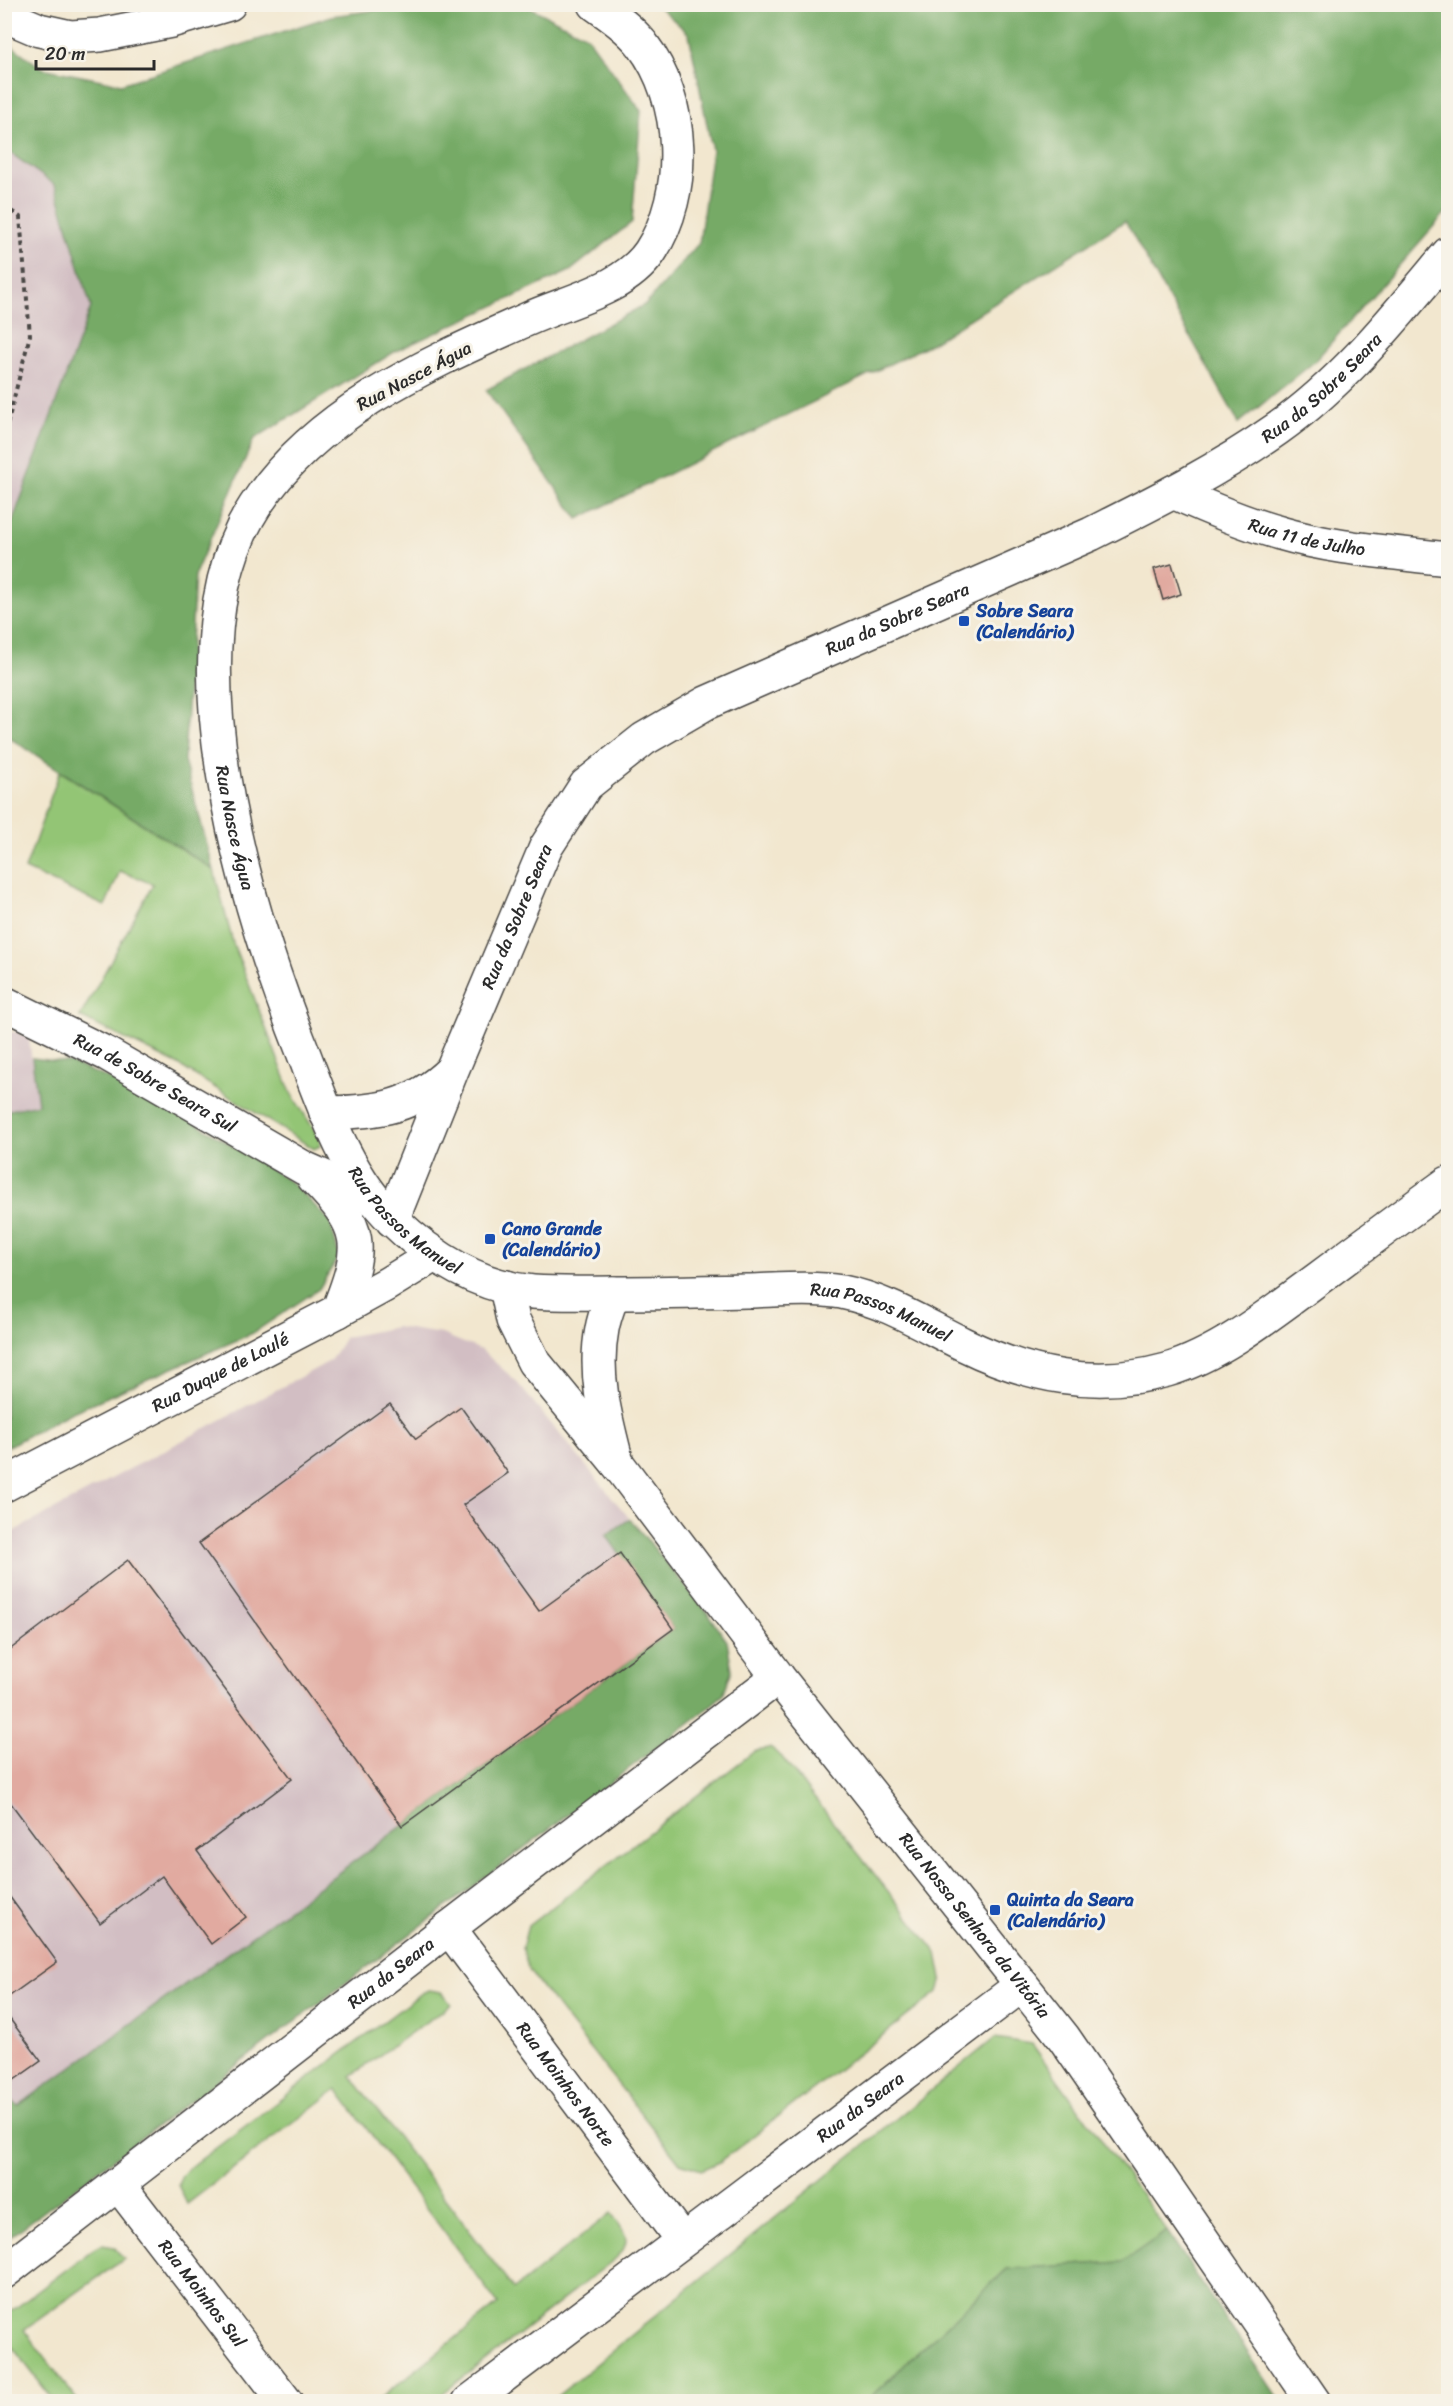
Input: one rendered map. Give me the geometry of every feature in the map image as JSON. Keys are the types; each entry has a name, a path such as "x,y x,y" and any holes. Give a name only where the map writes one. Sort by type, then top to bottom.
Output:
{"street":[{"path":"4,15 39,30 71,37 100,36 171,21 229,4"},
{"name":"Rua Nasce Água","path":"326,1113 283,1002 245,879 224,785 214,687 215,638 222,592 234,547 254,507 288,465 344,414 411,374 532,317 582,298 620,280 649,254 668,214 678,163 675,121 662,76 641,43 615,18 595,4"},
{"name":"Rua da Sobre Seara","path":"383,1210 452,1070 546,847 586,785 613,761 644,739 706,703 1091,534 1215,469 1279,428 1332,383 1383,331 1449,254"},
{"name":"Rua 11 de Julho","path":"1173,492 1226,516 1282,534 1347,546 1449,559"},
{"name":"Rua de Sobre Seara Sul","path":"4,1003 107,1054 304,1168 383,1210"},
{"name":"Rua da Sobre Seara","path":"326,1113 378,1110 404,1104 425,1093 452,1070"},
{"name":"Rua Passos Manuel","path":"326,1113 343,1149 383,1210 434,1255 457,1269 506,1287 532,1292 613,1293 805,1289 839,1292 872,1299 964,1345 1027,1371 1063,1378 1100,1379 1132,1376 1167,1370 1202,1356 1274,1311 1449,1183"},
{"name":"Rua de Sobre Seara Sul","path":"304,1168 348,1216 354,1234 356,1251 353,1272 338,1311"},
{"name":"Rua Duque de Loulé","path":"4,1485 338,1311 434,1255"},
{"name":"Rua Nossa Senhora da Vitória","path":"506,1287 513,1320 534,1362 617,1463 778,1677 1064,2038 1314,2402"},
{"name":"Rua Nossa Senhora da Vitória","path":"613,1293 602,1330 598,1370 605,1417 617,1463"},
{"name":"Rua da Seara","path":"4,2272 778,1677"},
{"name":"Rua Moinhos Norte","path":"449,1928 682,2240"},
{"name":"Rua da Seara","path":"469,2402 1022,1985"},
{"name":"Rua Moinhos Sul","path":"118,2184 286,2402"}],"path":[{"path":"4,206 20,217 30,335 4,437"}],"shaded area":[{"path":"5,149 55,185 91,307 5,542"},
{"path":"4,1032 28,1032 38,1104 5,1111"},
{"path":"396,1327 442,1334 481,1350 515,1380 707,1612 727,1641 732,1670 723,1695 5,2241 5,1536 330,1361 345,1337"}],"green space":[{"path":"425,4 525,5 587,36 641,111 632,222 570,271 396,351 254,439 195,574 184,761 214,870 5,735 5,542 91,307 55,185 5,149 5,41 42,68 121,84 331,16"},
{"path":"657,5 1448,5 1448,210 1314,362 1239,423 1125,221 932,343 578,519 486,390 646,304 699,243 712,150 689,34"},
{"path":"60,771 214,870 233,943 291,1093 320,1139 320,1146 314,1149 177,1064 80,1017 153,884 120,871 105,906 25,869"},
{"path":"32,1058 71,1063 156,1098 291,1182 330,1221 339,1256 319,1289 253,1333 68,1414 5,1448 5,1111 38,1104"},
{"path":"630,1519 707,1612 727,1641 732,1670 723,1695 5,2241 4,2094 18,2106 673,1629 606,1535"},
{"path":"770,1748 781,1756 937,1953 942,1979 938,1992 721,2161 701,2170 680,2163 529,1971 522,1948 528,1926 756,1750"},
{"path":"429,1990 441,1992 451,2004 351,2076 514,2289 611,2213 623,2231 626,2241 625,2247 615,2259 433,2401 377,2401 498,2304 337,2089 187,2204 178,2185 188,2169"},
{"path":"995,2038 1032,2044 1167,2231 1122,2262 1007,2269 866,2401 550,2402"},
{"path":"1167,2231 1280,2401 866,2401 1007,2269 1122,2262"},
{"path":"102,2245 114,2247 124,2259 24,2330 78,2401 54,2401 10,2344 5,2348 5,2316"}],"building":[{"path":"1172,564 1181,594 1163,600 1154,569"},
{"path":"390,1404 416,1439 461,1407 508,1473 463,1505 539,1611 620,1553 673,1629 402,1826 199,1543"},
{"path":"128,1560 292,1779 197,1851 246,1917 211,1944 162,1876 100,1923 4,1794 4,1654"},
{"path":"4,1889 57,1962 4,2000"},
{"path":"4,2011 41,2061 4,2087"}],"place":[{"name":"Sobre Seara (Calendário)","path":"964,621"},
{"name":"Cano Grande (Calendário)","path":"490,1239"},
{"name":"Quinta da Seara (Calendário)","path":"995,1910"}]}
